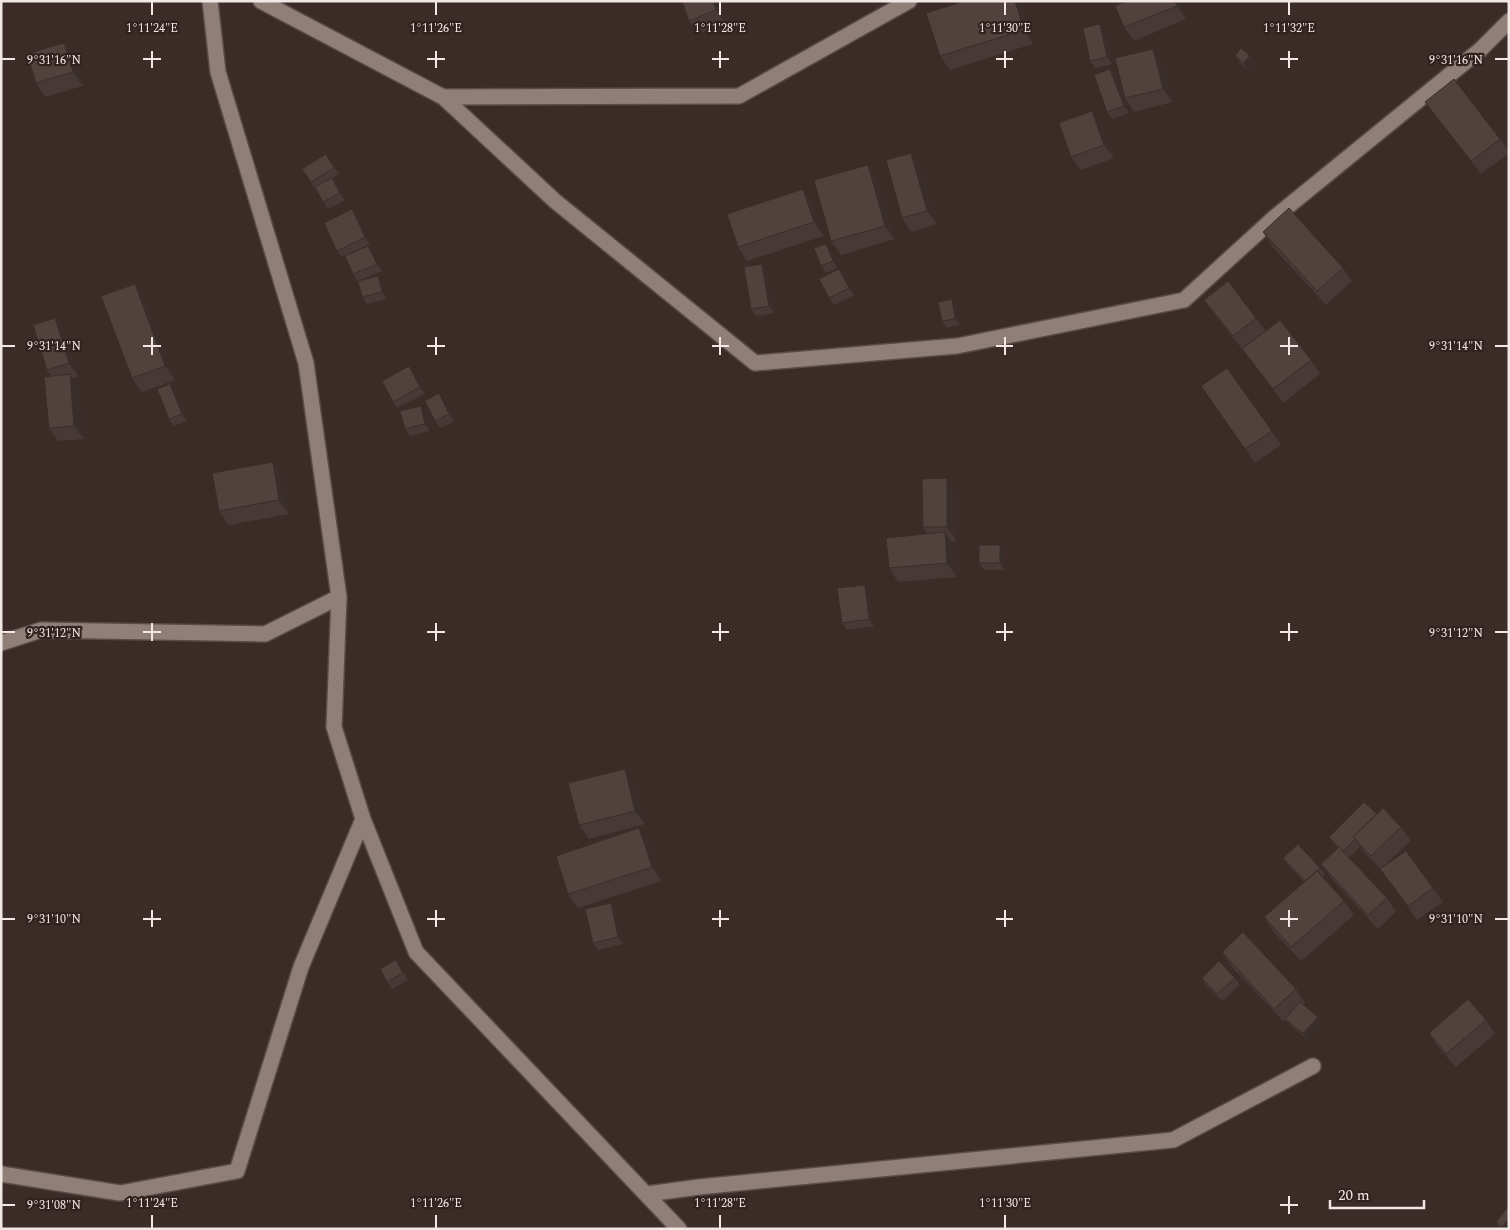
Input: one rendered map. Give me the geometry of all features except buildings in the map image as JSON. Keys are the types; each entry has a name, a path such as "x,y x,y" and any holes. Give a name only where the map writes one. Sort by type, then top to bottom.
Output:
{"street":[{"path":"210,1 218,72 306,363 339,597 334,726 363,819 416,952 679,1229"},
{"path":"261,1 444,97 555,201 754,363 957,346 1184,300 1275,217 1480,50 1509,21"},
{"path":"444,97 739,96 909,1"},
{"path":"1,643 41,630 265,634 339,597"},
{"path":"1,1174 120,1193 237,1171 301,967 363,819"},
{"path":"647,1194 1173,1140 1313,1066"}]}
